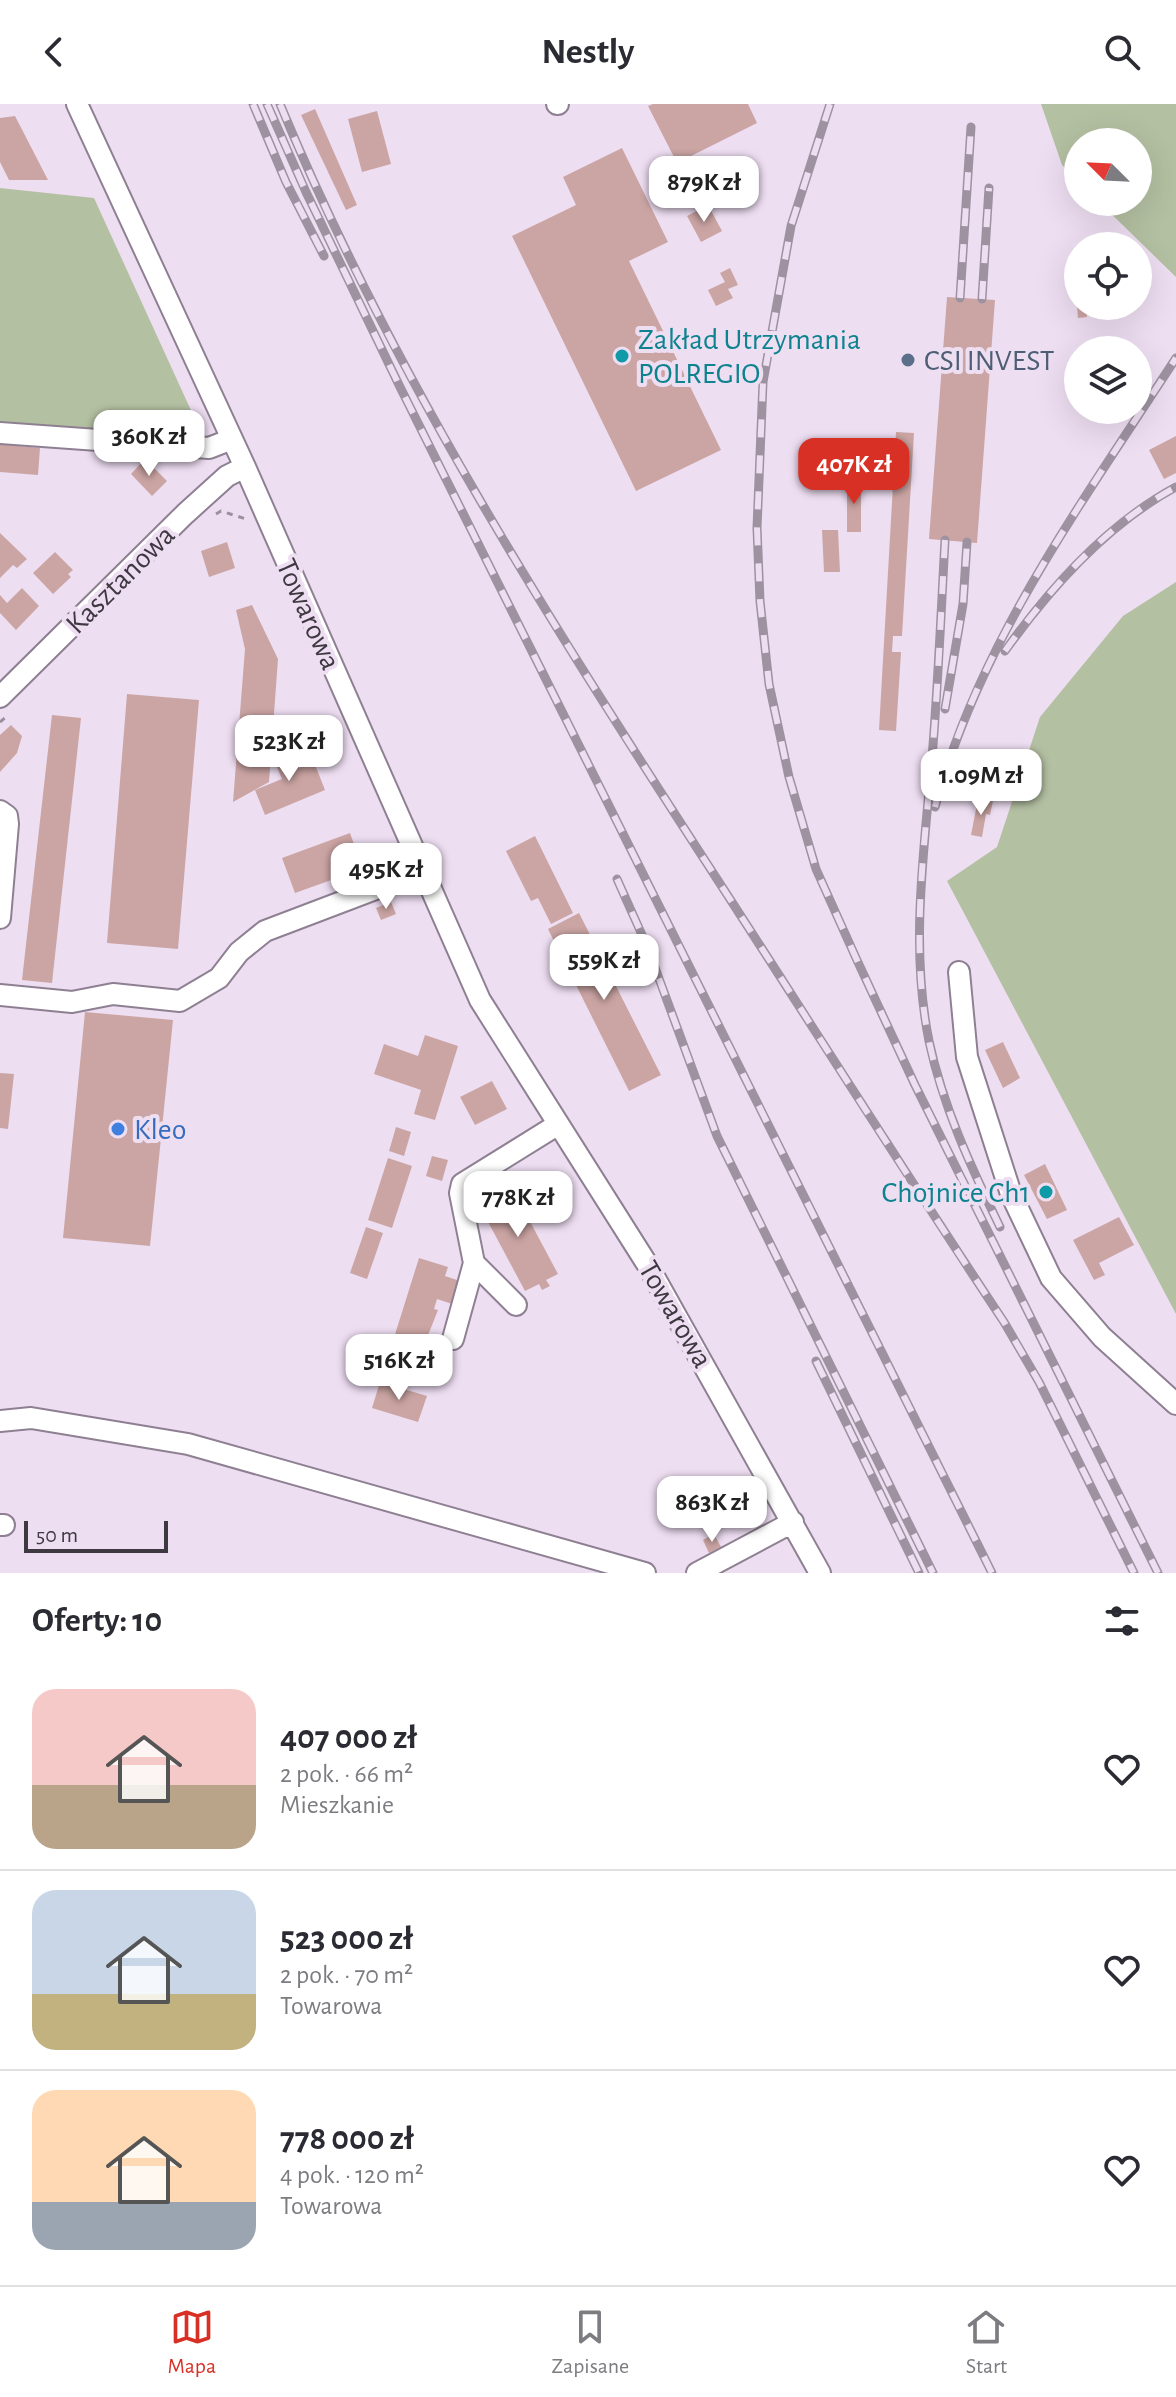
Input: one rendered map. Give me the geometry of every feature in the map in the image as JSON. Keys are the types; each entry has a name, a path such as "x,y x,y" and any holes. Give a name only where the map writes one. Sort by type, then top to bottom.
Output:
{"street":[{"name":"Towarowa","path":"77,104 245,467 480,1000 647,1264 820,1573"},
{"path":"0,433 209,448 232,439"},
{"name":"Kasztanowa","path":"0,697 196,505 227,476 245,467"},
{"path":"0,811 7,816 8,824 0,918"},
{"path":"0,995 72,1002 113,994 180,1001 219,978 239,952 265,931 423,871"},
{"path":"959,972 967,1057 1011,1194 1051,1278 1102,1337 1176,1404"},
{"path":"453,1339 474,1263 460,1193 462,1184 557,1125"},
{"path":"474,1263 516,1305"},
{"path":"0,1421 31,1418 188,1444 645,1573"},
{"path":"697,1573 793,1522"}],"path":[{"path":"210,517 221,511 233,514"}],"green space":[{"path":"1041,104 1176,104 1176,277 1152,254 1152,232 1130,232 1113,216 1152,216 1152,128 1064,128 1064,167"},
{"path":"0,188 94,198 205,441 0,425"},
{"path":"1176,582 1176,1314 947,881 997,847 1040,717 1123,616"}],"building":[{"path":"748,104 757,123 677,163 648,106"},
{"path":"315,109 357,205 346,210 301,115"},
{"path":"377,111 391,164 362,172 348,119"},
{"path":"15,116 48,180 9,180 0,162 0,118"},
{"name":"Zakład Utrzymania POLREGIO","path":"622,148 668,242 629,261 721,450 636,491 512,236 576,205 563,177"},
{"path":"753,191 757,199 744,206 740,198"},
{"path":"708,205 722,231 701,242 687,216"},
{"path":"730,268 738,285 728,289 733,298 716,306 708,290 725,282 720,273"},
{"path":"947,297 995,300 977,543 929,539"},
{"path":"896,432 914,433 902,636 893,636 892,652 901,652 896,731 879,730"},
{"path":"1176,436 1176,473 1164,479 1149,450"},
{"path":"0,444 40,448 38,475 0,472"},
{"path":"145,459 167,481 152,496 131,474"},
{"path":"847,480 861,480 861,532 847,532"},
{"path":"822,530 838,530 840,572 824,572"},
{"path":"0,533 27,559 17,568 13,565 0,578"},
{"path":"227,542 235,568 209,577 201,551"},
{"path":"55,552 73,570 68,574 71,577 53,594 33,573"},
{"path":"22,588 39,606 16,630 0,613 0,595 7,603"},
{"path":"252,605 278,659 269,782 233,802 245,649 236,610"},
{"path":"127,694 199,700 178,949 107,943"},
{"path":"52,715 81,718 52,983 22,980"},
{"path":"11,725 22,736 17,753 0,772 0,735"},
{"path":"289,745 299,768 314,762 325,790 265,815 255,790 282,779 271,753"},
{"path":"978,799 993,801 990,815 986,814 982,837 971,835"},
{"path":"350,833 355,847 360,845 366,863 295,893 282,858"},
{"path":"535,836 573,913 551,924 538,898 531,901 506,851"},
{"path":"391,902 396,914 381,920 376,908"},
{"path":"579,913 661,1075 629,1091 548,929"},
{"name":"Kleo","path":"85,1012 173,1020 150,1246 63,1238"},
{"path":"425,1035 458,1046 435,1120 414,1114 421,1090 374,1074 384,1044 418,1056"},
{"path":"1003,1042 1020,1078 1003,1088 985,1050"},
{"path":"0,1073 14,1074 8,1129 0,1128"},
{"path":"492,1081 507,1109 475,1125 460,1097"},
{"path":"396,1127 411,1132 404,1156 389,1151"},
{"path":"432,1156 448,1160 442,1181 426,1176"},
{"path":"388,1158 412,1166 392,1228 368,1220"},
{"name":"Chojnice Ch1","path":"1045,1164 1067,1210 1047,1219 1024,1175"},
{"path":"511,1186 558,1274 546,1280 550,1286 542,1290 539,1284 525,1291 478,1203 490,1197 487,1190 493,1187 497,1194"},
{"path":"1119,1217 1134,1245 1099,1263 1105,1275 1094,1280 1073,1240"},
{"path":"366,1227 383,1233 367,1279 350,1273"},
{"path":"419,1258 448,1267 445,1276 463,1282 455,1305 437,1299 434,1309 438,1310 421,1353 392,1344"},
{"path":"380,1382 427,1396 418,1422 372,1408"},
{"path":"714,1534 721,1547 709,1553 703,1540"}],"railway":[{"path":"253,104 286,182 324,256"},
{"path":"267,104 400,387 992,1573"},
{"path":"280,104 374,306 481,502 597,692 1004,1322 1039,1382 1134,1573"},
{"path":"830,104 791,226 763,382 757,528 760,601 769,684 789,777 816,869 856,958 915,1085 1158,1573"},
{"path":"960,298 971,127"},
{"path":"982,299 989,188"},
{"path":"935,807 954,746 1006,630 1071,519 1176,358"},
{"path":"1005,651 1041,604 1082,559 1126,519 1176,487"},
{"path":"945,540 920,900 920,970 929,1041 942,1089 968,1159 1000,1227"},
{"path":"945,709 963,604 967,542"},
{"path":"617,879 647,946 717,1136 933,1573"},
{"path":"816,1361 919,1573"}],"place":[{"name":"Zakład Utrzymania POLREGIO","path":"622,356"},
{"name":"CSI INVEST","path":"908,360"},
{"name":"Kleo","path":"118,1129"},
{"name":"Chojnice Ch1","path":"1046,1192"}]}
